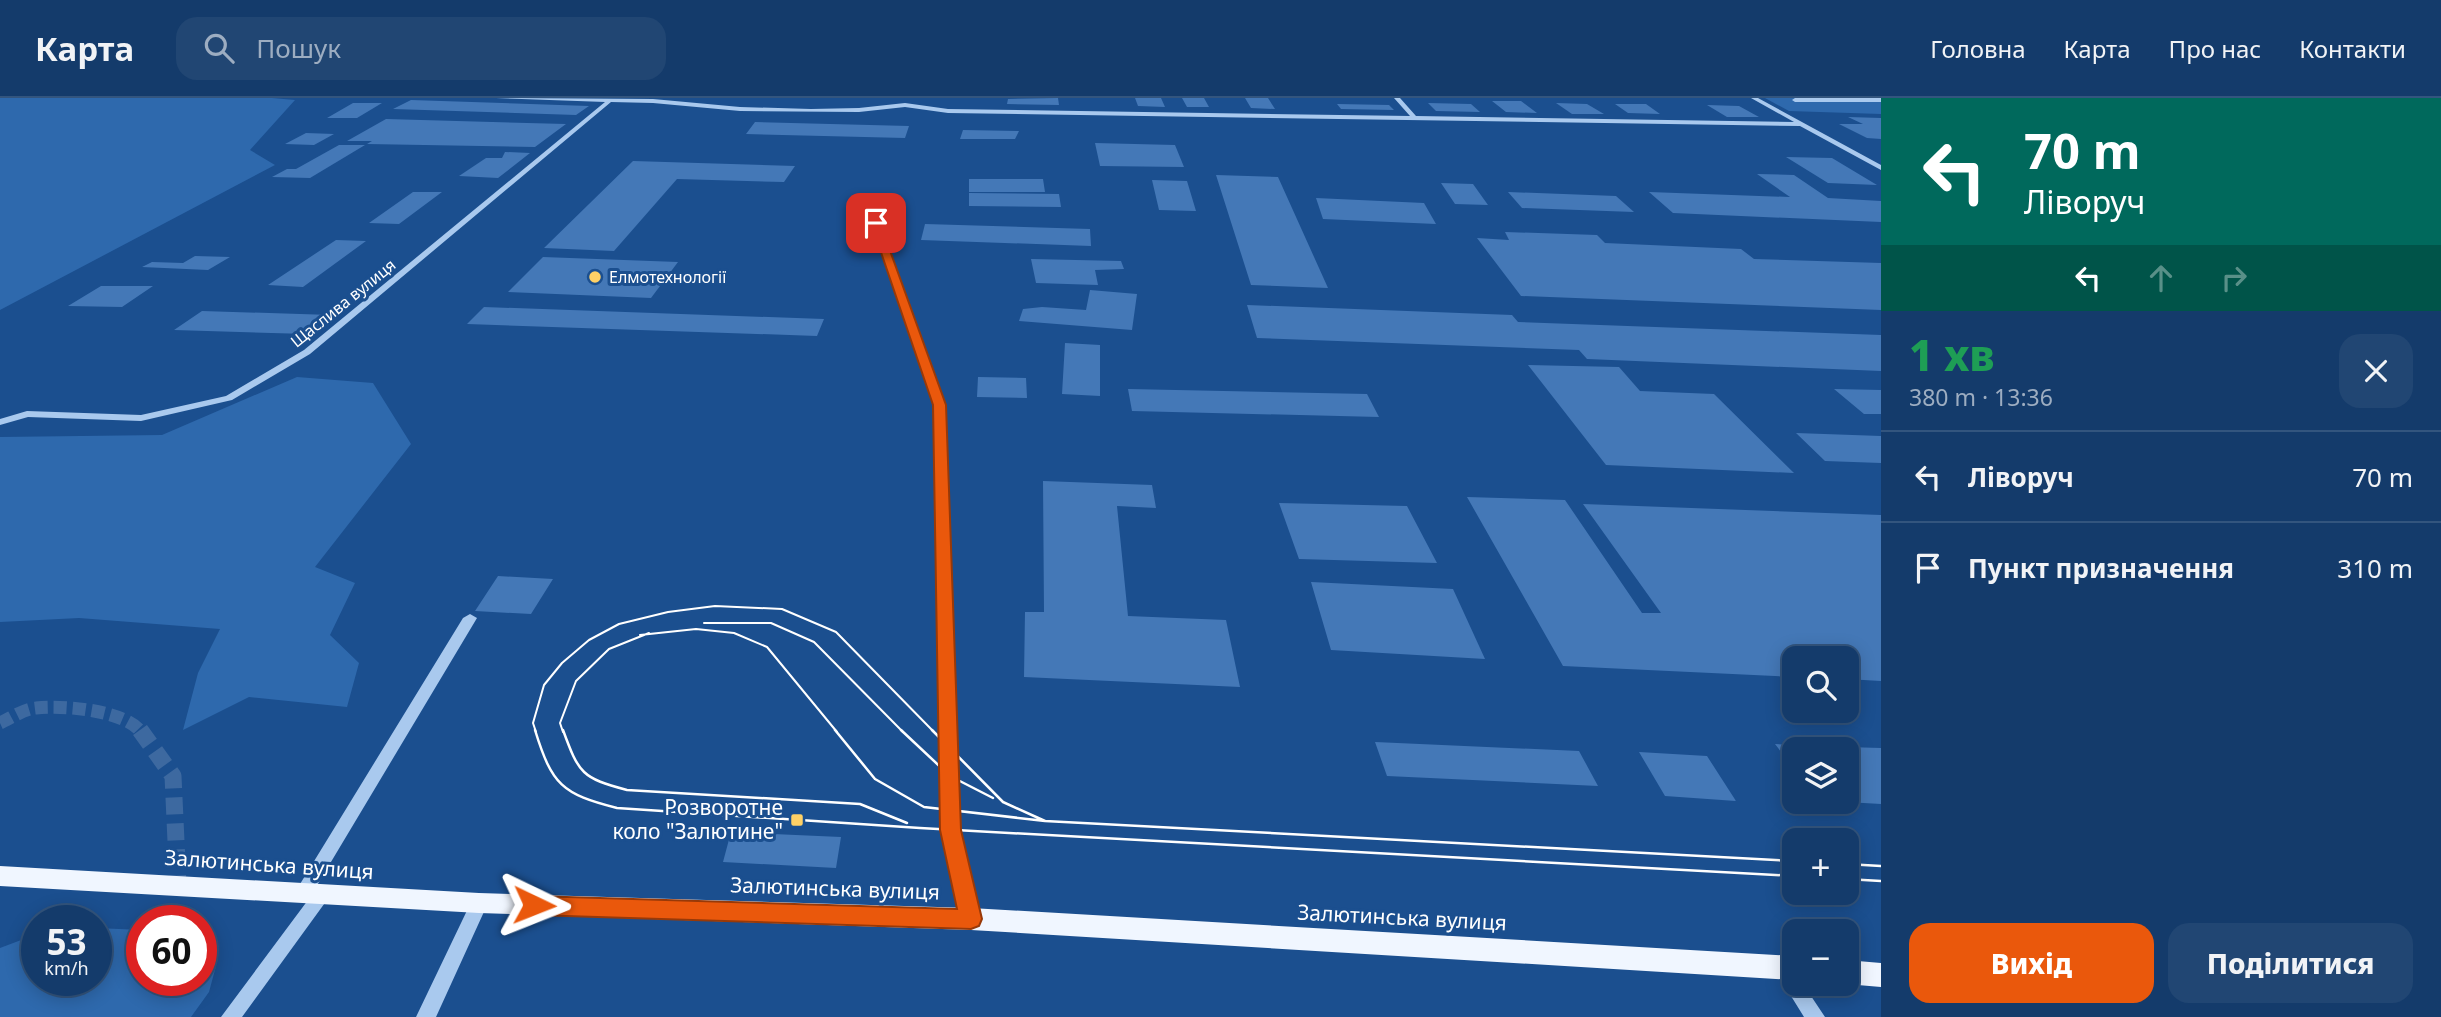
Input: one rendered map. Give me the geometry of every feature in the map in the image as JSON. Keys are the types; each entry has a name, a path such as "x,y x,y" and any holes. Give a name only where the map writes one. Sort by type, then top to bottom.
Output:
{"main road":[{"name":"Залютинська вулиця","path":"0,876 479,904 971,919 1782,968"},
{"path":"1859,973 1881,975"}],"street":[{"path":"499,98 611,100 811,111 859,110 907,102 948,111 1800,124"},
{"path":"1397,98 1413,116"},
{"path":"1754,98 1881,168"},
{"name":"Щаслива вулиця","path":"0,422 27,414 141,418 229,398 307,352 611,100"},
{"path":"1795,100 1881,100"},
{"path":"876,223 940,405 951,830 971,919"},
{"path":"231,1017 312,895 470,618"},
{"path":"426,1017 479,904"},
{"path":"1803,996 1815,1017"}],"shaded area":[{"path":"0,98 295,100 250,150 275,165 0,310"},
{"path":"1765,98 1881,98 1881,114 1789,111"},
{"path":"297,377 373,383 411,444 315,567 355,583 330,635 359,663 347,707 249,697 183,730 198,673 220,629 79,618 0,622 0,437 162,435"},
{"path":"112,929 126,929 126,996 206,996 191,1017 0,1017 0,948 21,940 21,996 112,996"}],"building":[{"path":"1058,98 1059,105 1007,104 1008,99"},
{"path":"1135,98 1161,98 1165,107 1138,106"},
{"path":"1182,98 1204,98 1209,107 1187,107"},
{"path":"1245,98 1268,98 1275,109 1251,108"},
{"path":"411,100 589,106 576,115 393,109"},
{"path":"1492,101 1521,101 1537,113 1506,112"},
{"path":"353,103 382,103 357,118 327,118"},
{"path":"1428,103 1471,104 1480,112 1436,111"},
{"path":"1556,103 1587,104 1604,114 1572,114"},
{"path":"1337,104 1389,105 1394,110 1341,109"},
{"path":"1615,104 1646,104 1660,114 1628,113"},
{"path":"1707,105 1739,106 1759,117 1727,117"},
{"path":"1848,117 1881,118 1881,139 1867,138 1839,124 1863,124"},
{"path":"386,119 566,124 535,147 367,144 372,141 347,141"},
{"path":"755,122 909,126 905,138 746,134"},
{"path":"963,130 1019,131 1015,139 960,139"},
{"path":"306,133 334,134 314,145 285,144"},
{"path":"1095,143 1175,145 1184,167 1100,166"},
{"path":"339,145 365,145 310,178 272,177 287,169 296,169"},
{"path":"505,152 530,153 498,178 459,176 486,158 502,158"},
{"path":"1786,157 1832,158 1877,185 1828,183"},
{"path":"633,161 795,166 784,182 677,179 614,251 544,248"},
{"path":"1757,174 1794,175 1828,198 1881,201 1881,222 1673,213 1649,192 1790,197"},
{"path":"1216,175 1278,177 1328,288 1251,285"},
{"path":"969,179 1043,179 1045,192 969,192"},
{"path":"1152,180 1187,181 1196,211 1159,210"},
{"path":"1441,183 1473,184 1488,205 1455,204"},
{"path":"413,192 442,192 399,224 369,223"},
{"path":"1508,192 1616,196 1634,212 1522,208"},
{"path":"969,193 1059,194 1061,207 969,206"},
{"path":"1316,198 1424,203 1436,224 1323,219"},
{"path":"925,224 1090,229 1091,246 921,240"},
{"path":"1505,232 1597,235 1605,243 1741,249 1754,259 1881,263 1881,310 1521,296 1477,238 1509,240"},
{"path":"336,240 366,241 303,287 268,285"},
{"path":"195,256 230,257 208,270 142,267 152,262 183,263"},
{"name":"Елмотехнології","path":"543,257 678,262 651,298 508,292"},
{"path":"1031,259 1121,261 1124,269 1095,270 1098,285 1036,283"},
{"path":"101,286 153,286 122,307 68,306"},
{"path":"1090,290 1137,294 1132,330 1019,321 1023,309 1042,307 1086,310"},
{"path":"1247,305 1512,315 1518,322 1881,335 1881,371 1587,359 1579,350 1257,338"},
{"path":"484,307 824,319 817,336 467,324"},
{"path":"202,311 331,315 307,334 174,330"},
{"path":"1065,343 1100,345 1100,396 1062,394"},
{"path":"1528,365 1619,367 1640,391 1714,394 1794,473 1606,465"},
{"path":"978,377 1026,378 1027,398 977,397"},
{"path":"1128,389 1367,394 1379,417 1132,411"},
{"path":"1834,389 1881,390 1881,414 1864,414"},
{"path":"1796,433 1881,436 1881,463 1825,461"},
{"path":"1043,481 1152,485 1156,508 1117,506 1128,616 1226,620 1240,687 1024,677 1025,612 1044,612"},
{"path":"1467,497 1565,500 1642,613 1661,613 1583,504 1881,515 1881,681 1859,680 1859,646 1782,646 1782,676 1563,666"},
{"path":"1279,503 1407,506 1437,563 1299,559"},
{"path":"498,576 553,579 531,614 475,611"},
{"path":"1311,582 1453,589 1485,659 1331,650"},
{"path":"1375,742 1579,751 1598,786 1387,776"},
{"path":"1775,744 1782,744 1782,753"},
{"path":"1859,747 1881,748 1881,804 1859,803"},
{"path":"1639,752 1707,756 1736,801 1665,796"},
{"path":"731,832 841,837 836,868 723,862"}],"tunnel":[{"path":"0,723 31,709 61,707 108,714 122,719 141,732"},
{"path":"140,730 173,776 178,885"}],"tram line":[{"path":"536,732 533,723 544,685 562,663 589,640 619,624 668,612 715,606 782,609 836,632 934,732"},
{"path":"704,623 771,623 814,642 901,730"},
{"path":"645,634 696,629 734,633 767,647 837,732"},
{"path":"563,732 560,723 576,681 609,649 645,634"},
{"path":"640,635 645,634"},
{"path":"535,730 547,763 562,784 583,798 617,808 920,828 1782,875"},
{"path":"563,730 573,756 584,772 600,782 627,790 860,804 907,823"},
{"path":"835,730 875,779 924,807 1045,821"},
{"path":"901,730 950,776 993,798"},
{"path":"932,730 1003,802 1045,821"},
{"path":"1045,821 1782,860"},
{"path":"1859,865 1881,866"},
{"path":"1859,880 1881,881"}],"place":[{"name":"Елмотехнології","path":"595,277"},
{"name":"Розворотне коло \"Залютине\"","path":"797,820"}],"route":[{"path":"534,905 971,919 951,830 940,405 876,223"}]}
